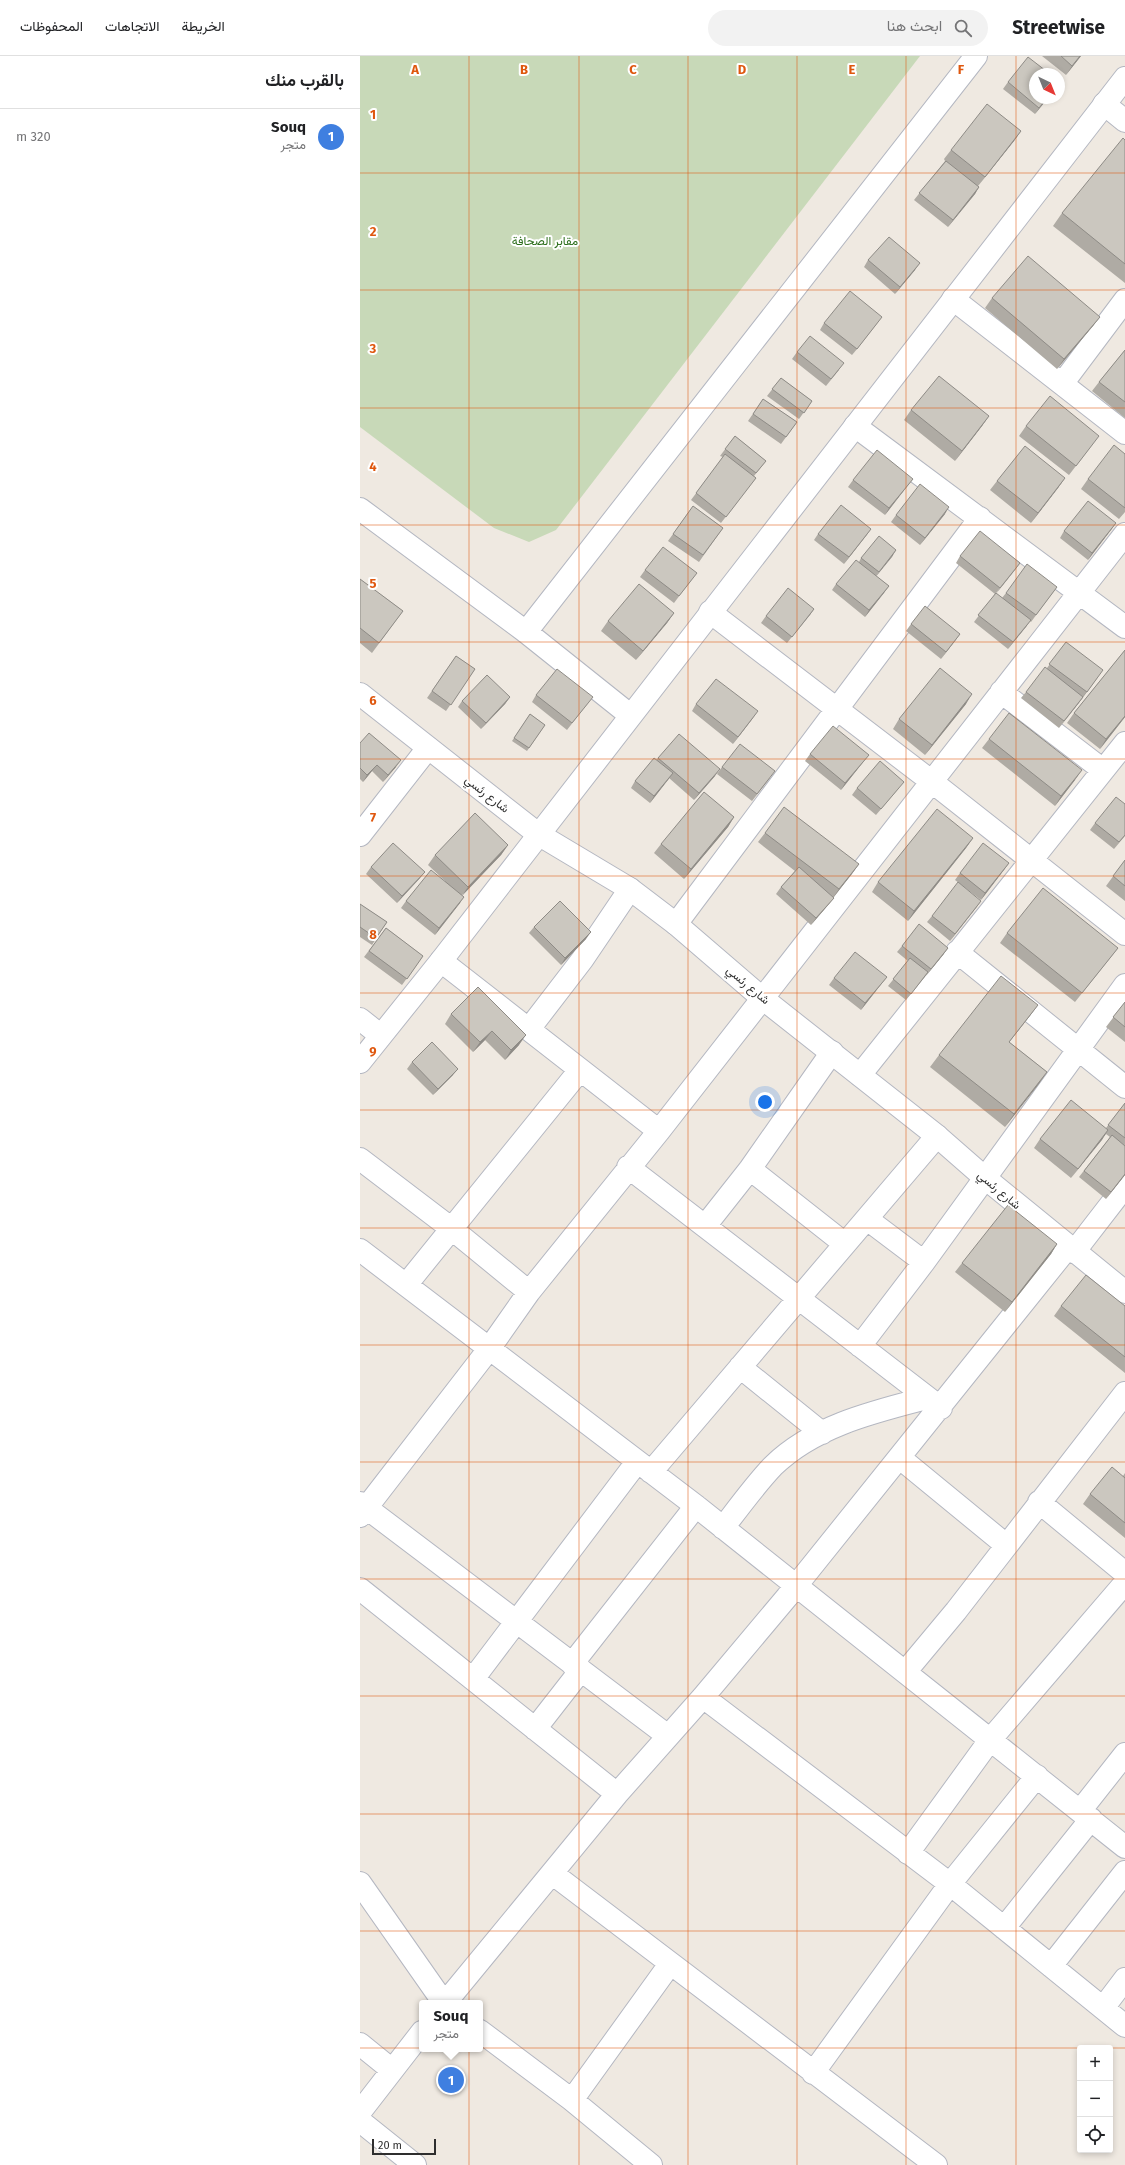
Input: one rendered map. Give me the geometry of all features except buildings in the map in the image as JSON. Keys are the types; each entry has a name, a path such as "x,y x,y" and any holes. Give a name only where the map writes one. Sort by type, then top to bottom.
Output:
{"street":[{"path":"526,632 976,56"},
{"path":"360,1062 380,1035 441,961 630,715 1125,78"},
{"path":"1104,104 1125,121"},
{"path":"953,299 1125,434"},
{"path":"1062,384 1125,300"},
{"path":"855,426 1125,627"},
{"path":"360,509 526,632 630,715"},
{"path":"676,924 980,518"},
{"path":"668,1736 515,1621 362,1509 488,1349 529,1292 628,1167 659,1132 931,781 1125,534"},
{"path":"710,612 931,781 1125,934"},
{"path":"1001,692 1103,770"},
{"name":"شارع رئسي","path":"360,694 538,834 630,889 676,924 762,998 937,1136 1071,1250 1125,1292"},
{"path":"860,1075 1030,859 1125,742"},
{"path":"360,835 428,748"},
{"path":"529,1029 582,960 630,889"},
{"path":"957,952 1125,1086"},
{"path":"441,961 659,1132"},
{"path":"860,1346 924,1262 1125,985"},
{"path":"360,1019 380,1035"},
{"path":"705,1226 750,1169 832,1052"},
{"path":"406,1285 580,1070"},
{"path":"473,1679 515,1621 644,1467 740,1368 937,1136"},
{"path":"360,1159 452,1229 529,1292"},
{"path":"628,1167 934,1403"},
{"path":"750,1169 845,1244"},
{"path":"447,2000 553,1874 617,1794 703,1697 797,1585 900,1458 934,1403 1071,1250 1125,1186"},
{"path":"867,1219 924,1262"},
{"path":"360,1250 696,1506 1125,1847"},
{"path":"740,1368 822,1433"},
{"path":"906,1672 1125,1393"},
{"path":"723,1528 773,1466 797,1447 822,1433 865,1415 934,1403"},
{"path":"900,1458 1006,1545"},
{"path":"1039,1502 1125,1574"},
{"path":"535,1729 576,1667 696,1506"},
{"path":"908,1853 990,1740 1125,1583"},
{"path":"360,1589 617,1794"},
{"path":"703,1697 950,1884 1125,2026"},
{"path":"1004,1928 1085,1815 1125,1754"},
{"path":"813,2073 950,1884 1037,1776"},
{"path":"1051,1966 1125,1872"},
{"path":"553,1874 936,2165"},
{"path":"360,1883 442,2000"},
{"path":"572,2100 670,1964"},
{"path":"1103,2008 1125,1979"},
{"path":"483,2033 572,2100 651,2165"},
{"path":"360,2112 419,2036"},
{"path":"360,2044 392,2070"},
{"path":"360,2121 415,2165"}],"green space":[{"name":"مقابر الصحافة","path":"360,56 920,56 556,530 529,542 494,528 360,427"}],"place":[{"name":"Souq","path":"451,2080"}]}
